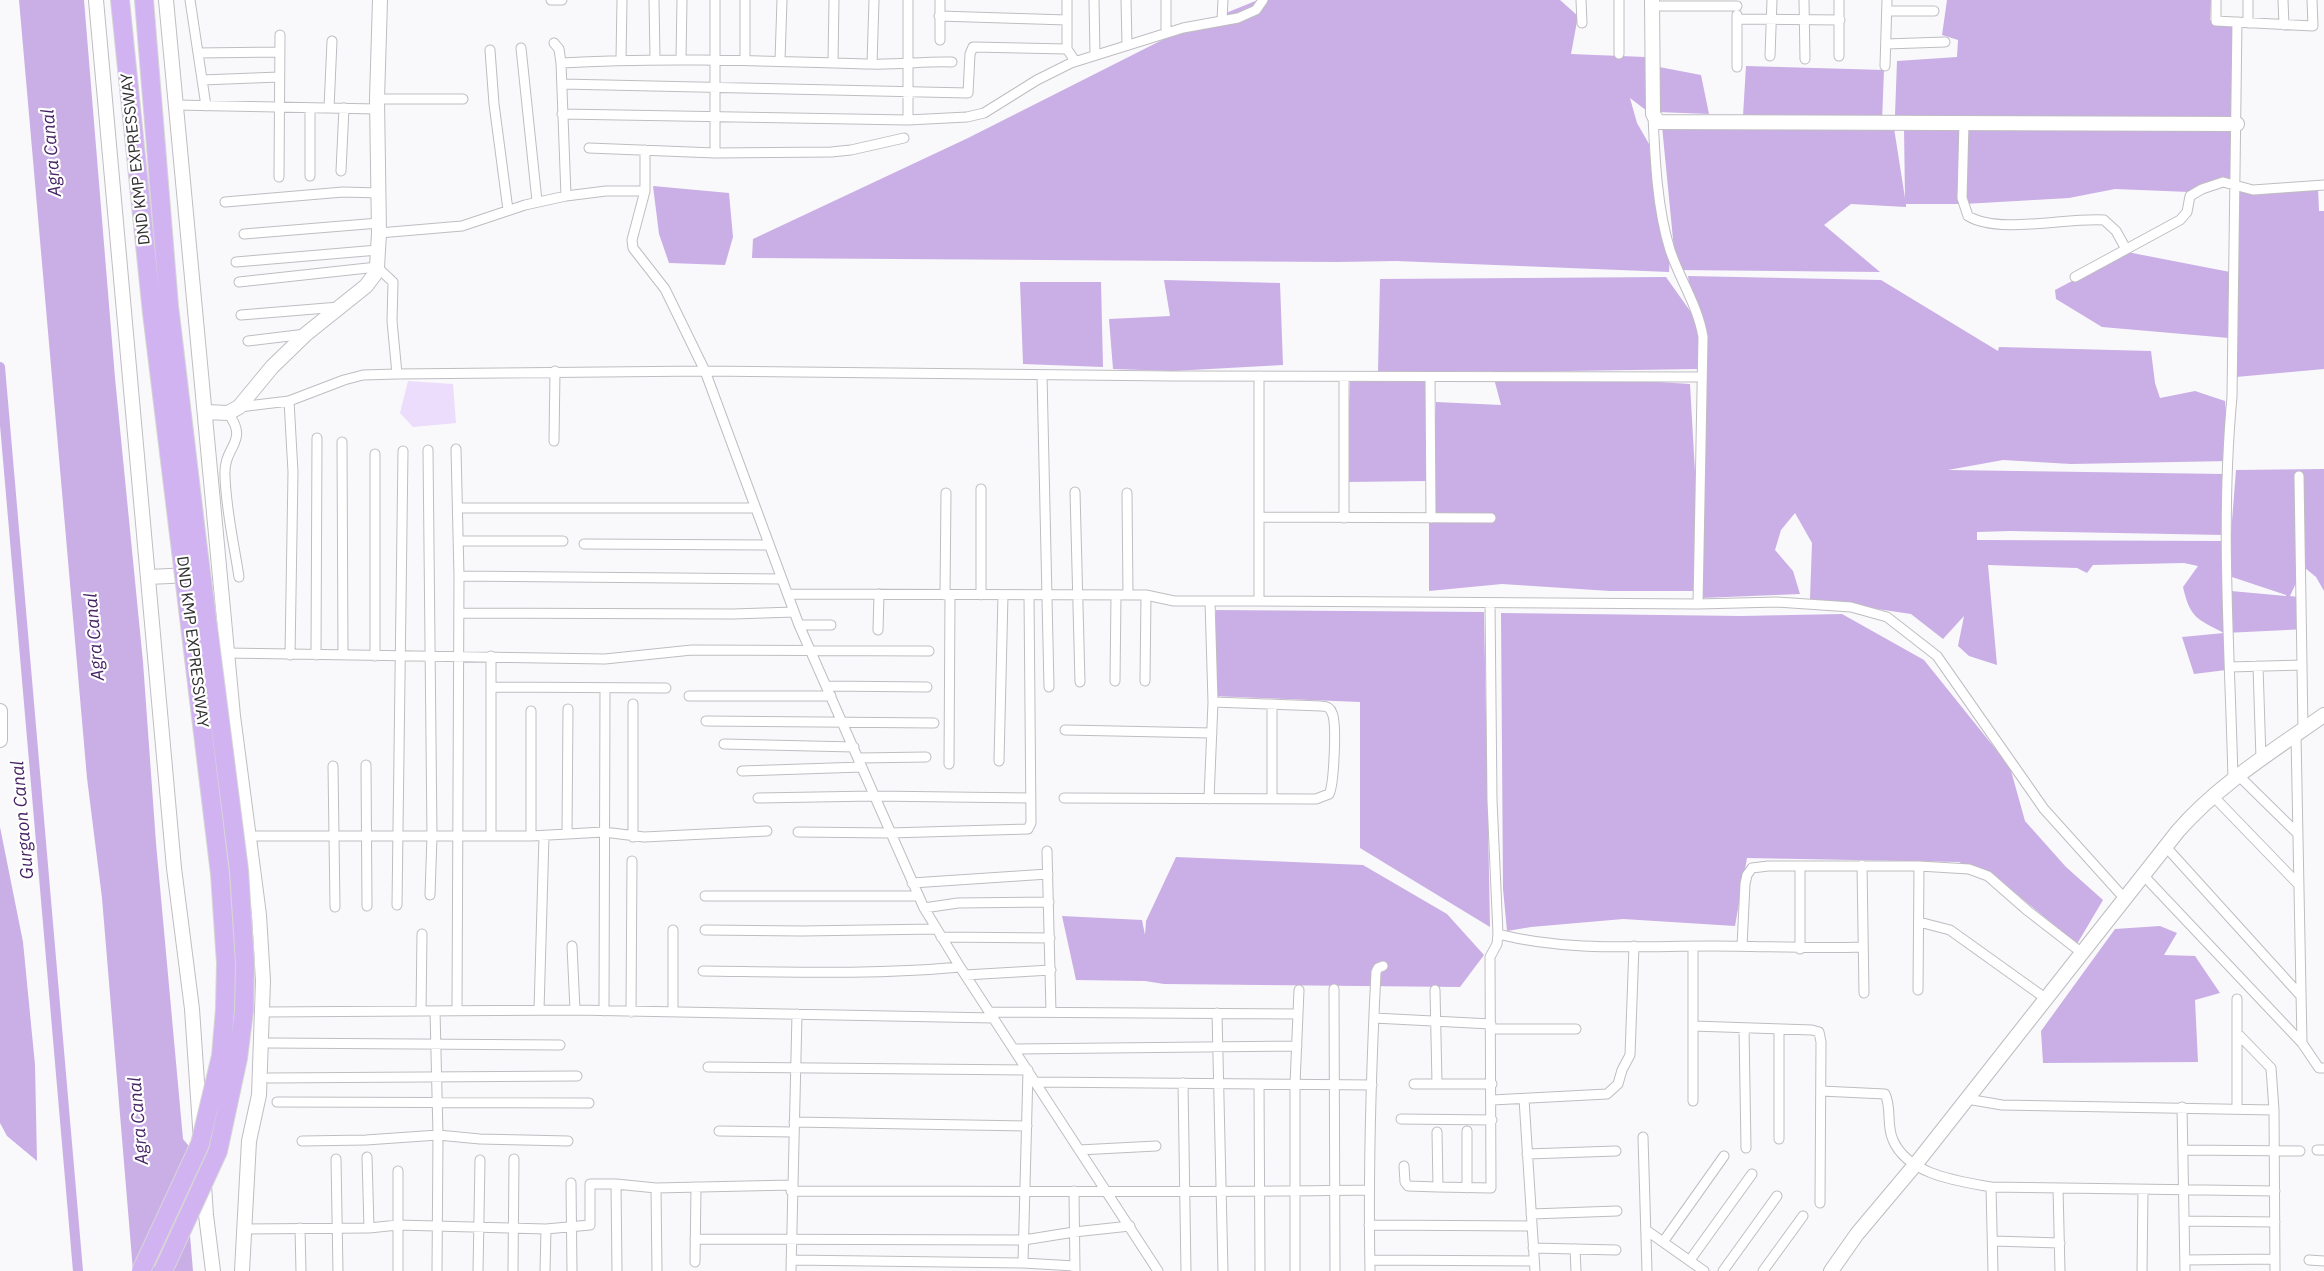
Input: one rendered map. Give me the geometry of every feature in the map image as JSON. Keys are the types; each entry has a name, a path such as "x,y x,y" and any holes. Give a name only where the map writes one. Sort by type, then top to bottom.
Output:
{"highway":[{"name":"DND KMP EXPRESSWAY","path":"120,0 152,313 239,870 245,964 244,1011 238,1058 218,1151 163,1271"},
{"name":"DND KMP EXPRESSWAY","path":"141,1271 200,1144 221,1056 226,963 144,0"}],"street":[{"path":"96,0 174,868 192,1009 204,1194 213,1271"},
{"path":"166,0 227,653 259,915 263,981 259,1095 249,1141 242,1271"},
{"path":"190,0 206,106"},
{"path":"234,410 272,367 306,334 366,286 377,267 379,193 377,104 380,0"},
{"path":"551,0 562,0"},
{"path":"621,60 622,0"},
{"path":"654,0 655,60"},
{"path":"681,59 682,0"},
{"path":"715,0 715,153"},
{"path":"745,0 745,60"},
{"path":"780,60 782,0"},
{"path":"833,62 834,0"},
{"path":"872,64 873,0"},
{"path":"908,0 908,120"},
{"path":"940,0 940,40"},
{"path":"1067,0 1067,49 1075,61"},
{"path":"1095,0 1095,54"},
{"path":"1126,0 1127,44"},
{"path":"1166,0 1166,33"},
{"path":"1222,20 1223,0"},
{"path":"562,114 908,120 967,117 984,113 1037,80 1075,61 1166,33 1249,14 1256,10 1263,0"},
{"path":"1581,0 1582,23"},
{"path":"1619,0 1619,54"},
{"path":"1770,56 1772,0"},
{"path":"1804,0 1805,59"},
{"path":"1839,0 1839,56"},
{"path":"1885,66 1887,0"},
{"path":"2216,0 2216,21 2313,26 2312,0"},
{"path":"2248,0 2248,23"},
{"path":"2283,0 2284,25"},
{"path":"1698,604 1702,377 1700,323 1671,251 1664,226 1653,114 1652,3 1737,3 1737,67"},
{"path":"1887,11 1934,11"},
{"path":"939,16 1067,20"},
{"path":"1737,19 1840,20"},
{"path":"2237,22 2232,397 2226,484 2235,778 2298,834"},
{"path":"279,177 280,34"},
{"path":"329,108 332,41"},
{"path":"1886,44 1945,42"},
{"path":"554,43 559,49 561,63 566,196"},
{"path":"562,84 968,93 973,47 1067,49"},
{"path":"521,48 537,201"},
{"path":"490,50 494,104 508,210"},
{"path":"198,54 279,52"},
{"path":"561,63 681,59 872,64 952,62"},
{"path":"202,80 279,77"},
{"path":"176,105 344,108 463,99"},
{"path":"309,108 310,176"},
{"path":"341,171 344,108"},
{"path":"1653,114 1658,122 2237,124"},
{"path":"1964,123 1962,198 1968,216 1984,222 2037,225 2104,220 2116,231 2126,249"},
{"path":"589,148 715,153 831,152 859,149 904,138"},
{"path":"645,150 645,191 632,240 633,248 666,289 705,371 799,626 912,883 941,938 1158,1271"},
{"path":"2075,277 2180,220 2187,212 2190,196 2223,182 2253,190 2324,186"},
{"path":"244,234 462,226 537,201 606,191 645,191"},
{"path":"225,202 343,192 379,193"},
{"path":"236,262 378,250"},
{"path":"239,282 377,267 393,282 392,321 397,374"},
{"path":"242,315 339,307"},
{"path":"248,341 306,334"},
{"path":"554,441 555,371"},
{"path":"206,412 289,401 363,375 397,374 705,371 1344,377 1702,377"},
{"path":"1042,375 1049,687"},
{"path":"1259,376 1259,601"},
{"path":"1344,377 1344,518"},
{"path":"1430,377 1431,518"},
{"path":"289,401 293,472 290,655"},
{"path":"234,410 237,426 236,440 225,460 225,478 239,577"},
{"path":"316,655 317,438"},
{"path":"342,442 343,655"},
{"path":"456,449 459,576 457,1010"},
{"path":"428,450 432,836 430,895"},
{"path":"397,905 403,451"},
{"path":"375,454 375,656"},
{"path":"2299,476 2302,665 2298,834 2302,1043"},
{"path":"981,489 981,595"},
{"path":"1075,492 1080,682"},
{"path":"946,493 949,764"},
{"path":"1127,493 1128,595"},
{"path":"458,508 755,508"},
{"path":"1259,517 1491,518"},
{"path":"458,541 563,541"},
{"path":"584,544 769,545"},
{"path":"148,577 220,573"},
{"path":"459,576 782,579"},
{"path":"788,594 1146,595 1174,601 1797,603 1851,608 1887,617 1937,656 2044,809 2125,899"},
{"path":"878,630 879,594"},
{"path":"999,761 1003,595"},
{"path":"1145,681 1146,595"},
{"path":"798,832 890,833 1028,829 1031,823 1029,596"},
{"path":"1115,681 1116,596"},
{"path":"1209,799 1213,702 1210,601"},
{"path":"1404,1166 1405,1182 1408,1186 1492,1187 1490,957 1498,939 1492,800 1490,603"},
{"path":"459,613 741,614 794,612"},
{"path":"799,626 831,625"},
{"path":"227,653 605,658 692,650 929,651"},
{"path":"491,656 491,836"},
{"path":"2230,667 2302,665"},
{"path":"2258,666 2261,759"},
{"path":"826,686 927,687"},
{"path":"492,687 666,688"},
{"path":"604,1011 605,688"},
{"path":"689,696 831,696"},
{"path":"1064,798 1316,799 1329,794 1333,780 1334,726 1332,713 1326,706 1213,702"},
{"path":"633,704 633,837"},
{"path":"1272,704 1272,799"},
{"path":"567,834 568,709"},
{"path":"0,711 2,730 0,740"},
{"path":"531,711 531,836"},
{"path":"1831,1271 1857,1234 1915,1165 2192,815 2235,778 2324,715"},
{"path":"2324,715 2324,722"},
{"path":"706,721 934,723"},
{"path":"1065,730 1212,733"},
{"path":"724,744 854,747"},
{"path":"742,771 926,757"},
{"path":"366,765 367,906"},
{"path":"333,766 334,907"},
{"path":"758,798 874,796 1030,798"},
{"path":"2213,796 2299,885"},
{"path":"248,836 544,836 604,832 633,837 767,831"},
{"path":"539,1010 544,836"},
{"path":"2166,847 2301,996"},
{"path":"1047,851 1051,1012"},
{"path":"631,1012 632,861"},
{"path":"1862,865 1864,993"},
{"path":"1742,946 1745,884 1749,871 1757,867 1919,866 1969,869 1988,876 2082,953"},
{"path":"1918,990 1919,866"},
{"path":"1800,867 1800,948"},
{"path":"912,883 1048,874"},
{"path":"2144,876 2302,1043 2319,1068 2324,1068"},
{"path":"705,896 918,896"},
{"path":"924,908 958,903 1049,902"},
{"path":"1919,922 1950,930 2045,998"},
{"path":"705,930 802,931 936,928"},
{"path":"673,930 673,1012"},
{"path":"421,1011 422,934"},
{"path":"941,938 1050,938"},
{"path":"1498,939 1564,946 1863,947"},
{"path":"572,946 575,1010"},
{"path":"1492,1100 1607,1094 1618,1084 1630,1055 1634,946"},
{"path":"1693,946 1693,1101"},
{"path":"1370,1271 1368,1190 1374,1018 1376,972 1383,966"},
{"path":"703,971 802,974 923,970 1051,970"},
{"path":"1334,989 1335,1271"},
{"path":"1295,1271 1295,1084 1299,990"},
{"path":"1435,990 1437,1084"},
{"path":"2237,999 2237,1108"},
{"path":"262,1012 575,1010 797,1014 992,1015 1051,1012 1298,1014"},
{"path":"435,1011 438,1135 437,1271"},
{"path":"1217,1013 1223,1271"},
{"path":"791,1271 791,1188 797,1014"},
{"path":"1374,1018 1491,1027 1576,1029"},
{"path":"1693,1026 1818,1032 1821,1042 1820,1203"},
{"path":"1744,1028 1746,1148"},
{"path":"1779,1030 1779,1139"},
{"path":"2238,1034 2271,1068 2274,1110 2275,1271"},
{"path":"268,1043 560,1045"},
{"path":"1015,1049 1296,1046"},
{"path":"708,1067 1028,1070"},
{"path":"1023,1263 1028,1070"},
{"path":"269,1078 577,1076"},
{"path":"1036,1082 1372,1085"},
{"path":"1183,1083 1186,1271"},
{"path":"1259,1084 1260,1271"},
{"path":"1414,1084 1492,1084"},
{"path":"1821,1091 1881,1092 1885,1094 1889,1125 1893,1140 1900,1151 1915,1165 1958,1181 1991,1187 2275,1191"},
{"path":"1370,1260 1534,1266 1524,1099"},
{"path":"1967,1099 2002,1105 2274,1110"},
{"path":"277,1102 589,1103"},
{"path":"2182,1107 2186,1271"},
{"path":"1401,1119 1492,1120"},
{"path":"719,1131 794,1126 1027,1126"},
{"path":"1467,1131 1467,1188"},
{"path":"1437,1132 1438,1187"},
{"path":"302,1141 366,1140 438,1135 480,1139 568,1141"},
{"path":"1643,1137 1647,1271"},
{"path":"1079,1150 1156,1146"},
{"path":"2183,1150 2300,1151"},
{"path":"1527,1154 1616,1151"},
{"path":"1663,1242 1724,1156"},
{"path":"367,1157 369,1228"},
{"path":"336,1159 338,1271"},
{"path":"513,1271 514,1159"},
{"path":"478,1271 480,1160"},
{"path":"398,1171 398,1271"},
{"path":"1690,1260 1752,1174"},
{"path":"571,1183 572,1271"},
{"path":"243,1229 369,1228 398,1225 513,1229 590,1226 590,1184 656,1188 1184,1193 1368,1190"},
{"path":"616,1184 616,1271"},
{"path":"695,1262 696,1187"},
{"path":"1991,1187 1993,1271"},
{"path":"656,1188 657,1271"},
{"path":"2058,1188 2060,1271"},
{"path":"2142,1271 2144,1190"},
{"path":"791,1260 894,1267 978,1267 1023,1263 1075,1269 1074,1191"},
{"path":"1723,1271 1777,1196"},
{"path":"1531,1214 1617,1211"},
{"path":"1763,1271 1803,1215"},
{"path":"2185,1221 2275,1222"},
{"path":"1369,1225 1532,1226"},
{"path":"695,1239 1024,1240 1130,1226"},
{"path":"300,1228 301,1271"},
{"path":"545,1271 546,1229"},
{"path":"1646,1230 1704,1271"},
{"path":"1993,1241 2060,1243"},
{"path":"1533,1248 1616,1250"},
{"path":"1575,1249 1576,1271"},
{"path":"2185,1260 2275,1260"},
{"path":"2310,1260 2324,1261"}],"shaded area":[{"path":"408,381 453,384 456,423 413,427 400,413"}],"water":[{"name":"Agra Canal","path":"19,0 84,0 115,378 143,662 156,843 183,1139 188,1145 191,1188 186,1188 193,1271 133,1271 102,898 87,778"},
{"path":"1258,0 1560,0 1578,16 1571,54 1645,57 1647,111 1630,98 1637,123 1649,144 1653,187 1670,255 1669,272 1396,261 752,258 753,239 968,138 1174,34"},
{"path":"1947,0 2211,0 2210,20 2239,25 2237,118 1895,115 1897,61 1957,57 1958,40 1942,35"},
{"path":"1654,66 1701,75 1709,114 1657,112"},
{"path":"1746,66 1884,70 1882,122 1743,116"},
{"path":"1661,116 1894,128 1905,198 1904,128 2155,128 2236,131 2231,178 2189,192 2115,189 2069,198 1964,204 1906,204 1906,207 1851,204 1824,225 1880,272 1676,270"},
{"path":"653,186 729,193 733,237 725,265 669,263 659,234"},
{"path":"2318,188 2319,211 2324,211 2324,369 2236,377 2237,190"},
{"path":"2127,252 2230,272 2229,338 2102,327 2056,299 2055,290"},
{"path":"1688,276 1881,280 1998,351 1999,347 2151,351 2155,383 2160,398 2195,391 2225,401 2230,461 2071,464 2003,460 1948,470 2224,474 2224,535 2010,531 1977,532 1977,540 2222,541 2228,572 2236,470 2324,469 2324,591 2316,577 2305,568 2301,494 2297,581 2290,596 2298,597 2307,629 2225,633 2226,670 2194,674 2182,637 2224,633 2196,616 2189,605 2183,587 2198,566 2184,563 2093,565 2087,573 2077,568 1988,565 1997,665 1969,656 1958,646 1964,616 1943,639 1911,614 1810,599 1812,543 1795,513 1781,530 1775,550 1793,571 1800,594 1702,598 1698,369 1504,372 1690,384 1696,490 1696,591 1610,591 1502,584 1429,591 1429,506 1436,402 1501,405 1492,371 1378,371 1380,279 1666,277 1693,315","holes":["2229,576 2286,595 2231,591"]},
{"path":"1164,280 1280,283 1283,365 1173,371 1113,369 1109,319 1170,316"},
{"path":"1020,282 1101,282 1103,367 1023,364"},
{"path":"1350,380 1429,381 1429,481 1346,482"},
{"path":"1216,610 1484,612 1490,927 1360,848 1360,702 1211,696"},
{"path":"1501,613 1741,616 1842,614 1924,660 2010,767 2025,821 2066,867 2103,900 2077,944 2002,882 1959,862 1747,858 1735,926 1623,919 1507,931 1503,889"},
{"path":"0,827 23,942 35,1065 37,1161 7,1136 0,1123"},
{"path":"1176,857 1363,865 1447,914 1484,955 1460,987 1164,984 1145,981 1076,980 1062,916 1142,920 1145,935 1146,921"},
{"path":"2160,926 2177,933 2164,955 2195,956 2220,993 2195,1000 2198,1062 2043,1063 2041,1031 2115,929"}],"waterway":[{"name":"Gurgaon Canal","path":"0,367 78,1271"}]}
